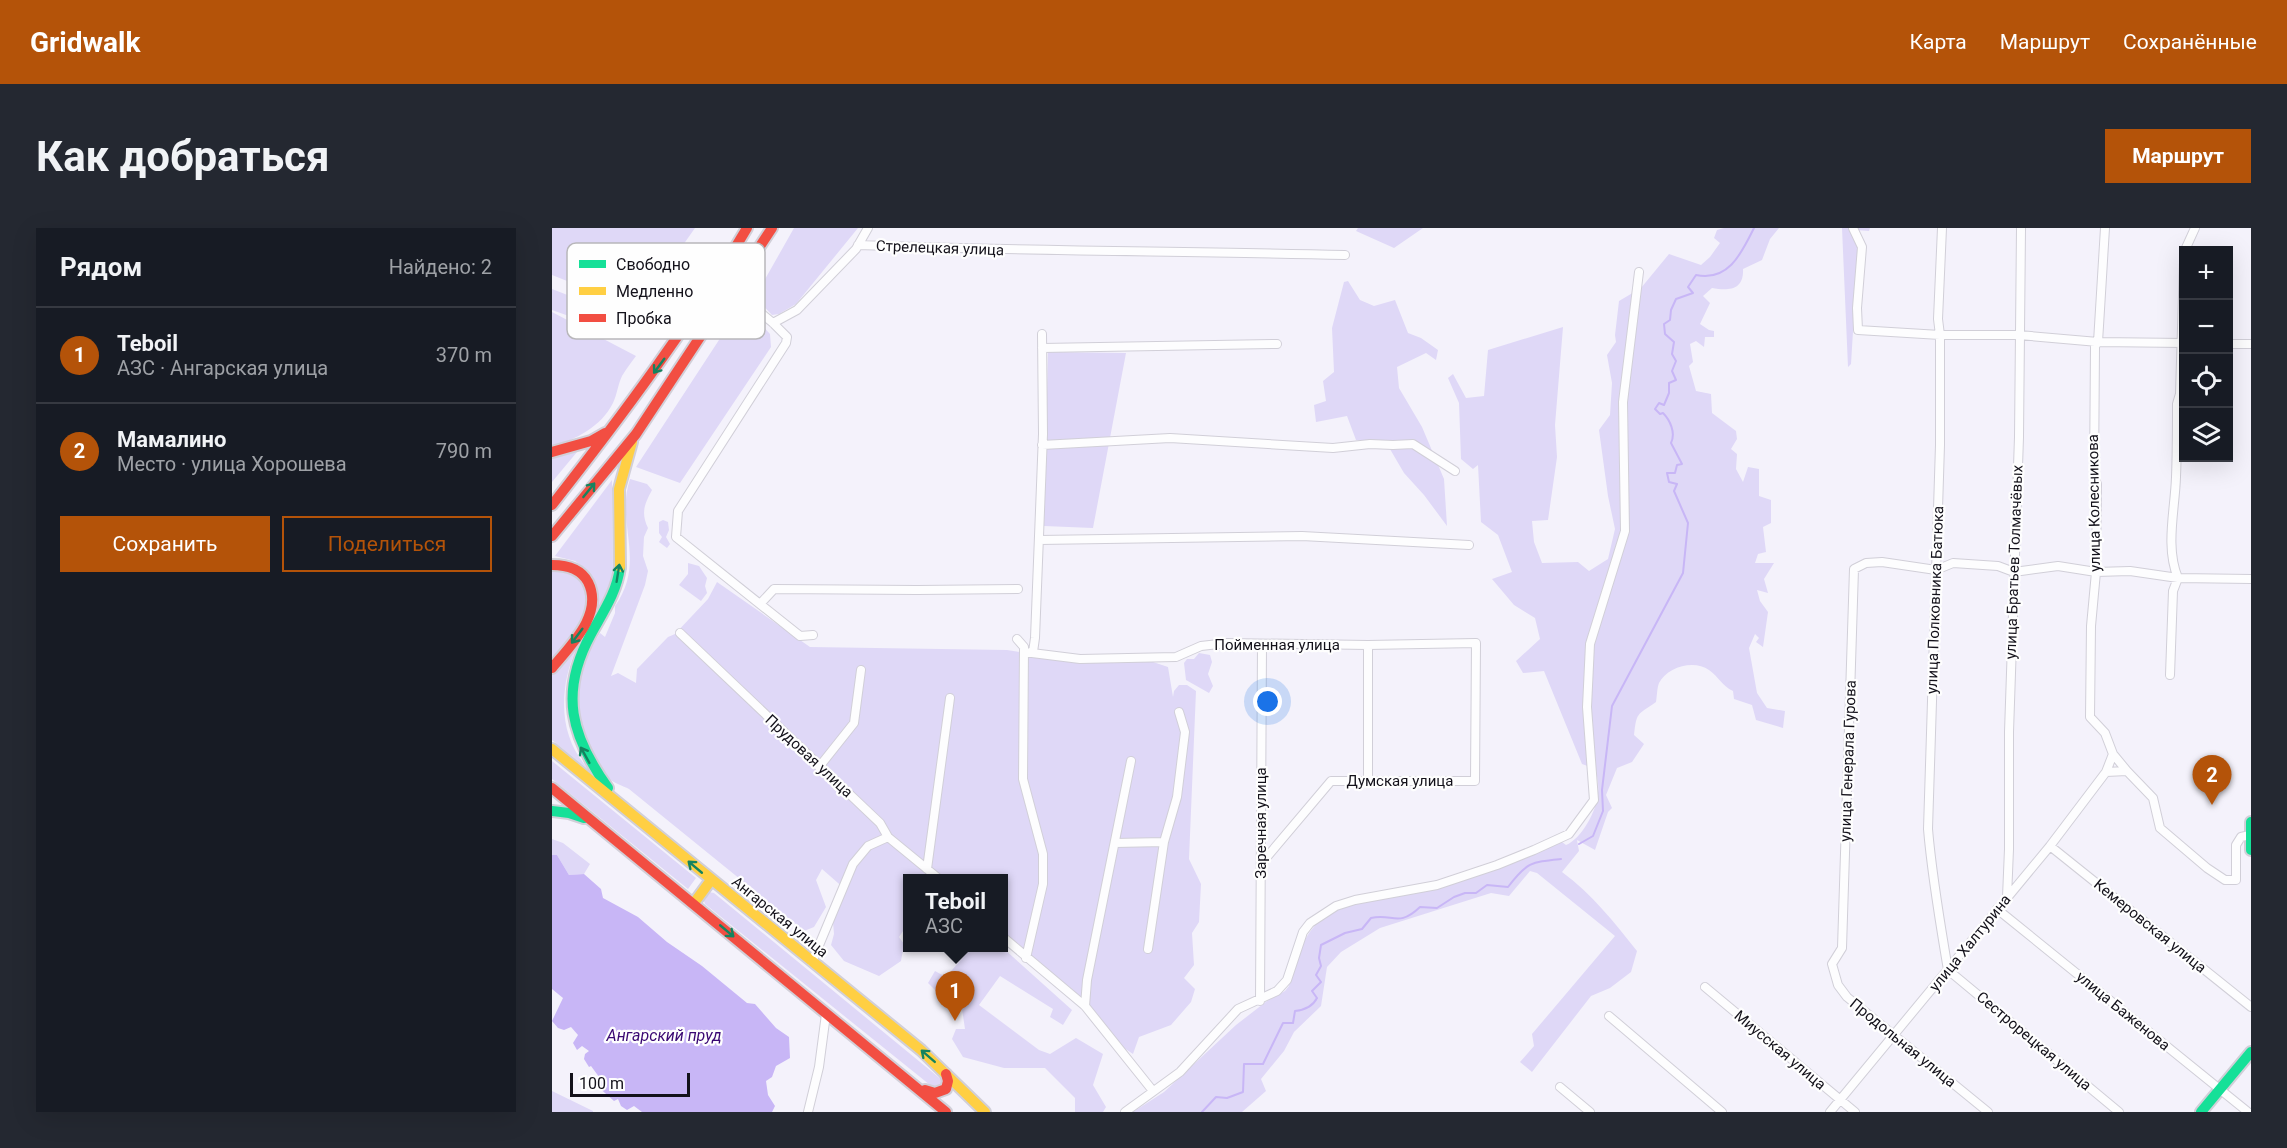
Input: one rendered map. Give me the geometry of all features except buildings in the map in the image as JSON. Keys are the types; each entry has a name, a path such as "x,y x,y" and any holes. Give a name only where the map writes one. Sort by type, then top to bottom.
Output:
{"main road":[{"path":"738,243 747,228"},
{"path":"763,243 772,228"},
{"path":"552,505 678,339"},
{"path":"552,536 636,434 700,339"},
{"path":"552,452 591,441 615,425"},
{"path":"619,803 580,747 574,728 571,704 573,678 580,654 604,614 620,573 617,502 622,471 636,434"},
{"path":"552,565 573,568 583,574 589,583 593,602 585,626 552,668"},
{"name":"Ангарская улица","path":"552,749 945,1072 985,1112"},
{"path":"552,788 946,1112"},
{"path":"552,811 580,817 600,827"},
{"path":"2251,822 2251,850"},
{"path":"694,903 711,880"},
{"path":"2201,1112 2251,1052"},
{"path":"914,1084 931,1093 942,1091 948,1086 945,1072"}],"street":[{"path":"773,323 797,310 858,245 868,228"},
{"path":"1853,228 1862,247 1857,308 1858,330 1940,335 2019,335 2098,342 2179,343"},
{"name":"улица Полковника Батюка","path":"1942,228 1938,319 1940,335 1936,570 1928,829 1933,881 1938,892 1937,903 1948,970"},
{"name":"улица Братьев Толмачёвых","path":"2007,897 2009,732 2019,437 2020,228"},
{"name":"улица Колесникова","path":"2104,228 2098,342 2095,346 2093,419 2094,477 2097,484 2096,572 2091,626 2090,717 2105,734 2113,754 2153,798 2160,828 2207,868 2225,880 2236,880 2236,845 2241,837 2250,835"},
{"path":"2187,246 2195,228"},
{"name":"Стрелецкая улица","path":"858,245 1022,251 1345,255"},
{"path":"1125,1112 1180,1072 1238,1010 1277,991 1287,980 1303,932 1319,916 1346,903 1437,885 1534,850 1569,834 1594,800 1587,707 1590,644 1625,531 1623,402 1639,272"},
{"path":"765,316 787,337 786,343 678,511 676,537 800,636 813,635"},
{"path":"1033,652 1042,445 1042,334"},
{"path":"1042,348 1277,344"},
{"path":"2233,344 2251,345"},
{"path":"2170,675 2173,591 2178,578 2172,564 2177,404 2180,394 2182,354"},
{"path":"1042,445 1170,438 1333,448 1370,444 1413,444 1455,471"},
{"path":"1039,540 1302,536 1468,545"},
{"name":"улица Генерала Гурова","path":"1832,964 1842,948 1854,569 1866,563 1882,562 1936,570"},
{"path":"1936,570 1953,563 1998,566 2014,572 2058,566 2096,572 2130,571 2178,578 2251,579"},
{"path":"760,604 774,589 1018,589"},
{"name":"Прудовая улица","path":"680,633 880,823 888,837 932,874"},
{"path":"1017,639 1024,647 1023,779 1043,854 1043,884 1026,958"},
{"name":"Пойменная улица","path":"1024,652 1080,659 1176,657 1201,646 1227,643 1262,645 1476,643"},
{"name":"Думская улица","path":"1261,864 1331,781 1475,781 1476,643"},
{"name":"Заречная улица","path":"1260,1000 1262,645"},
{"path":"1368,645 1368,780"},
{"path":"819,767 854,723 861,670"},
{"path":"927,869 950,698"},
{"path":"1148,950 1164,842 1177,797 1185,732 1179,712"},
{"path":"2113,754 2106,772 2127,771"},
{"path":"1085,1006 1087,980 1131,760"},
{"name":"улица Халтурина","path":"1830,1112 2050,846 2106,772"},
{"path":"812,962 854,864 868,846 888,837"},
{"path":"1115,843 1164,842"},
{"name":"Кемеровская улица","path":"2050,846 2251,1007"},
{"name":"улица Баженова","path":"1997,909 2248,1112"},
{"path":"1008,942 1085,1006 1153,1091"},
{"name":"Продольная улица","path":"1832,964 1838,985 1847,997 1988,1112"},
{"name":"Сестрорецкая улица","path":"1948,970 2119,1112"},
{"name":"Миусская улица","path":"1705,987 1855,1112"},
{"path":"808,1112 819,1067 826,1014"},
{"path":"1609,1016 1722,1112"},
{"path":"1560,1087 1590,1112"}],"shaded area":[{"path":"552,228 695,228 684,243 567,243 567,281 552,275"},
{"path":"794,228 858,228 796,304 779,314 772,315 765,308 765,279"},
{"path":"1358,228 1423,228 1394,248 1356,231"},
{"path":"1779,228 1770,239 1762,260 1743,269 1743,276 1738,285 1730,289 1712,288 1703,296 1710,303 1700,324 1714,331 1714,337 1705,337 1704,347 1696,341 1690,344 1693,362 1689,366 1696,391 1711,394 1712,413 1736,431 1737,439 1731,449 1737,454 1736,469 1743,482 1748,467 1759,469 1759,496 1771,500 1771,523 1763,527 1766,552 1758,554 1755,563 1774,563 1764,579 1768,593 1757,590 1760,601 1768,612 1763,647 1756,642 1759,638 1755,634 1749,648 1757,693 1767,708 1785,711 1783,728 1756,720 1752,705 1734,699 1733,691 1709,670 1696,665 1681,666 1663,677 1657,690 1656,702 1639,715 1634,735 1644,744 1632,762 1617,768 1606,795 1612,808 1608,812 1595,850 1577,840 1579,851 1562,872 1593,899 1637,951 1631,972 1610,988 1591,996 1532,1072 1520,1062 1534,1046 1532,1034 1615,936 1537,873 1530,871 1509,896 1491,893 1380,928 1341,952 1327,967 1321,1006 1294,1032 1284,1051 1261,1079 1266,1091 1242,1112 1133,1112 1164,1092 1236,1025 1267,1001 1285,991 1289,986 1305,939 1324,917 1336,910 1366,900 1462,881 1503,867 1555,844 1562,842 1566,845 1582,831 1597,800 1596,769 1582,764 1544,671 1523,673 1516,661 1540,639 1535,618 1514,605 1492,579 1512,572 1498,535 1481,522 1478,465 1473,469 1461,459 1459,403 1448,378 1453,374 1466,398 1484,396 1488,350 1563,327 1555,425 1557,457 1548,520 1532,521 1534,542 1542,563 1578,562 1589,571 1608,559 1615,529 1599,430 1610,415 1612,383 1607,355 1616,342 1619,301 1641,288 1669,254 1701,265 1720,243 1714,238 1717,230"},
{"path":"1842,228 1870,228 1869,231 1856,230 1862,247 1858,321 1853,331 1851,364 1848,367"},
{"path":"1348,281 1360,300 1374,306 1395,300 1408,333 1421,338 1438,350 1436,360 1426,353 1397,367 1399,388 1422,427 1444,479 1447,526 1404,473 1387,444 1356,440 1347,416 1316,422 1314,405 1326,401 1323,381 1334,372 1332,328 1344,282"},
{"path":"552,289 567,295 567,315 552,310"},
{"path":"552,312 567,320 567,339 604,339 636,356 622,376 613,403 602,419 579,436 552,447"},
{"path":"765,329 770,334 771,347 680,483 636,467 720,339 765,339"},
{"path":"1048,352 1126,353 1093,528 1044,526"},
{"path":"577,452 552,482 552,457"},
{"path":"630,479 647,484 652,490 644,513 648,528 644,537 643,556 648,571 645,585 611,676 618,673 636,683 637,669 708,599 717,582 810,647 1007,650 1092,663 1150,661 1168,667 1173,697 1179,685 1187,685 1196,691 1189,859 1201,884 1199,922 1192,933 1194,965 1184,978 1195,989 1191,1002 1171,1025 1139,1037 1133,1054 1100,1032 1085,1011 1008,938 1008,874 903,874 903,931 899,937 903,943 901,961 879,976 844,961 831,945 834,934 833,922 846,890 822,869 816,880 826,907 814,927 804,931 629,789 608,778 598,768 584,741 577,710 577,694 581,665 600,633 605,637 629,573 626,495"},
{"path":"612,480 613,576 606,596 593,620 598,607 598,598 594,582 587,570 575,561 555,556"},
{"path":"663,520 668,522 669,530 666,537 670,544 667,548 659,542 662,537 659,533 659,522"},
{"path":"688,563 699,566 707,578 705,586 707,593 701,601 679,585 688,574"},
{"path":"552,571 575,575 585,584 588,595 580,622 552,659"},
{"path":"586,632 572,660 566,681 564,704 566,726 571,741 590,771 552,740 552,674"},
{"path":"1199,653 1210,655 1212,662 1208,674 1213,686 1209,693 1186,680 1184,663 1187,659 1194,659"},
{"path":"552,761 696,878 688,889 552,779"},
{"path":"552,839 563,843 590,864 584,874 569,875 557,855 552,855"},
{"path":"708,892 714,893 942,1080 944,1085 935,1089 705,904 703,898"},
{"path":"968,952 1007,952 1072,1010 1063,1025 1050,1017 1053,1009 1000,976 979,1005 1039,1050 1050,1054 1076,1038 1103,1054 1093,1085 1106,1107 1103,1112 1075,1112 1075,1098 1045,1068 1004,1068 963,1057 952,1039 956,1029 965,1029 962,1009 948,1003 928,983 935,971 946,977"},
{"path":"552,1091 593,1111 593,1112 552,1112"}],"water":[{"name":"Ангарский пруд","path":"552,855 557,855 569,875 584,874 601,889 603,898 638,917 747,1003 755,1004 776,1028 789,1037 790,1058 776,1066 772,1077 766,1081 768,1095 775,1106 772,1112 642,1112 634,1106 627,1110 621,1106 618,1099 614,1101 596,1085 602,1081 584,1059 585,1054 589,1051 582,1046 577,1050 573,1043 578,1035 571,1027 564,1030 558,1028 552,1021 563,998 552,989"}],"waterway":[{"path":"1579,844 1593,836 1603,811 1602,790 1612,706 1683,573 1688,523 1674,491 1677,484 1669,482 1667,473 1675,473 1677,465 1682,464 1671,443 1673,431 1670,423 1663,413 1660,414 1655,409 1659,403 1664,405 1669,393 1669,383 1676,380 1672,371 1676,361 1672,354 1674,342 1665,334 1664,324 1670,320 1676,299 1693,293 1688,287 1696,275 1707,276 1726,270 1739,255 1754,228"},
{"path":"1202,1112 1216,1097 1227,1098 1243,1092 1244,1064 1263,1064 1283,1023 1293,1023 1295,1011 1302,1010 1315,1001 1317,998 1312,991 1321,982 1316,975 1321,966 1319,958 1321,945 1345,933 1362,929 1371,918 1406,917 1420,907 1437,908 1454,897 1465,893 1476,893 1487,885 1508,887 1520,872 1530,865 1561,859"}],"traffic: fast":[{"path":"608,788 595,769 578,732 573,695 581,655 613,593 620,567"},
{"path":"552,811 584,818"},
{"path":"2251,822 2251,850"},
{"path":"2201,1112 2251,1052"}],"traffic: slow":[{"path":"620,567 619,489 632,442"},
{"path":"552,749 921,1050 985,1112"},
{"path":"694,903 711,880"}],"traffic: jam":[{"path":"738,243 747,228"},
{"path":"762,243 772,228"},
{"path":"552,505 604,438 675,339"},
{"path":"552,536 636,434 699,339"},
{"path":"552,452 591,441 605,433"},
{"path":"552,565 577,571 588,582 592,594 589,617 576,639 552,668"},
{"path":"552,788 946,1112"},
{"path":"925,1090 935,1093 946,1089 948,1081 946,1074"}],"place":[{"name":"Мамалино","path":"2212,805"},
{"name":"Teboil","path":"955,1021"}]}
